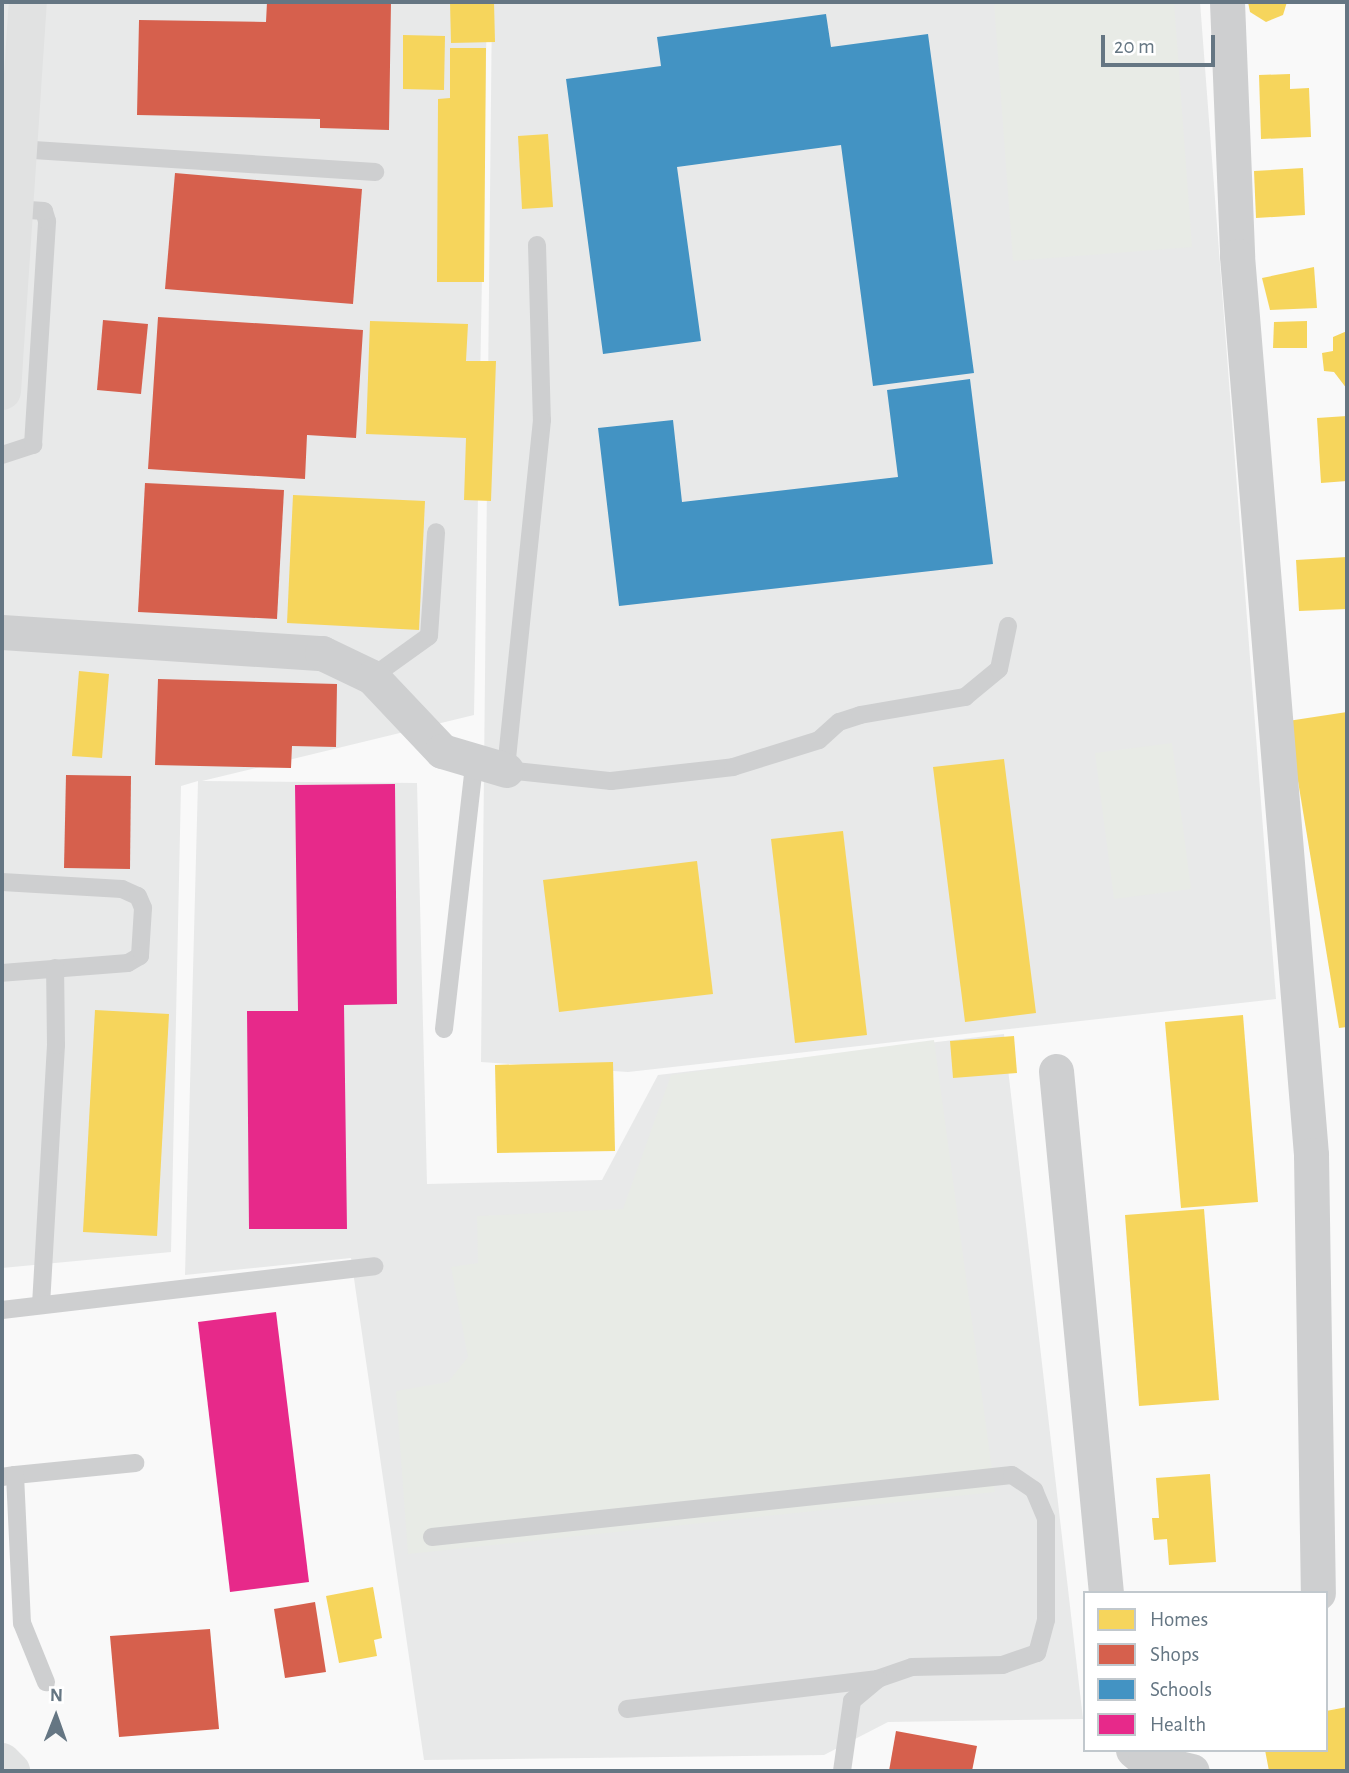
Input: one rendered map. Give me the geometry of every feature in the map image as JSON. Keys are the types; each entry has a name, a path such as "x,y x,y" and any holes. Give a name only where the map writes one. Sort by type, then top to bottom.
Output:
{"main road":[{"path":"2,391 7,246 14,209 28,2"},
{"path":"2,1762 11,1771"}],"street":[{"path":"1227,2 1237,256 1311,1155 1318,1591"},
{"path":"2,632 322,653 372,677 442,751 490,767"},
{"path":"1056,1071 1106,1591"},
{"path":"1135,1752 1145,1760 1192,1771 1211,1752"}],"lane":[{"path":"18,149 375,172"},
{"path":"2,455 33,444 45,261 44,211 14,209"},
{"path":"444,1029 490,767 542,421 537,245"},
{"path":"372,677 429,636 436,532"},
{"path":"490,767 611,781 733,766 819,740 839,722 860,715 965,697 999,669 1008,626"},
{"path":"2,882 122,889 138,895 143,908 140,956 128,962 2,973"},
{"path":"41,1305 56,1045 55,968"},
{"path":"2,1310 374,1266"},
{"path":"46,1682 22,1623 8,1476 135,1463"},
{"path":"432,1537 1012,1475 1034,1490 1046,1518 1046,1620 1037,1653 1003,1665 912,1667 878,1679 627,1709"},
{"path":"842,1771 852,1701 878,1679"}],"shaded area":[{"path":"2,2 487,2 474,715 202,781 417,783 427,1184 602,1180 658,1075 1004,1034 1083,1719 888,1722 824,1755 424,1760 351,1258 185,1275 198,781 181,786 171,1252 2,1268"},
{"path":"492,2 1200,2 1276,999 628,1072 481,1062"},
{"path":"994,2 1174,2 1192,247 1013,261"},
{"path":"1172,743 1191,889 1114,899 1095,753"},
{"path":"934,1040 995,1492 408,1554 396,1391 448,1382 468,1357 451,1267 478,1263 477,1216 623,1209 671,1075"}],"building: Homes":[{"path":"450,2 494,2 495,42 451,43"},
{"path":"1248,2 1287,2 1283,15 1266,22 1250,12"},
{"path":"403,35 445,36 444,90 403,89"},
{"path":"450,48 486,48 484,282 437,282 438,99 450,98"},
{"path":"1290,74 1290,89 1309,88 1311,137 1261,139 1259,75"},
{"path":"548,134 553,207 522,209 518,136"},
{"path":"1303,168 1305,215 1256,218 1254,171"},
{"path":"1314,267 1317,308 1270,310 1262,278"},
{"path":"370,321 468,324 466,361 496,361 491,501 464,500 466,438 366,434"},
{"path":"1307,321 1307,348 1273,348 1274,322"},
{"path":"1347,331 1347,389 1334,372 1324,371 1322,353 1333,351 1333,337"},
{"path":"1347,416 1347,481 1321,483 1317,418"},
{"path":"293,495 425,501 419,630 287,623"},
{"path":"1347,557 1347,609 1299,611 1296,560"},
{"path":"79,671 109,674 102,758 72,756"},
{"path":"1347,712 1347,1027 1339,1028 1288,721"},
{"path":"1004,759 1036,1013 965,1022 933,767"},
{"path":"843,831 867,1035 795,1043 771,839"},
{"path":"697,861 713,994 559,1012 543,880"},
{"path":"95,1010 169,1014 157,1236 83,1232"},
{"path":"1243,1015 1258,1202 1181,1208 1165,1022"},
{"path":"1014,1036 1017,1073 953,1078 950,1041"},
{"path":"613,1062 615,1151 497,1153 495,1065"},
{"path":"1204,1209 1219,1400 1139,1406 1125,1215"},
{"path":"1210,1474 1216,1562 1169,1565 1167,1539 1154,1540 1152,1518 1159,1518 1156,1478"},
{"path":"373,1587 382,1638 374,1640 377,1656 339,1663 326,1596"},
{"path":"1347,1707 1347,1771 1269,1771 1265,1752 1328,1752 1328,1711"}],"building: Shops":[{"path":"267,2 391,2 389,130 320,128 320,119 137,115 139,20 266,22"},
{"path":"175,173 362,189 353,304 165,289"},
{"path":"158,317 363,330 356,438 307,435 305,479 148,469"},
{"path":"103,320 148,324 141,394 97,390"},
{"path":"145,483 284,490 277,619 138,612"},
{"path":"158,679 337,684 336,747 292,746 291,768 155,765"},
{"path":"66,775 131,776 130,869 64,868"},
{"path":"315,1602 326,1672 285,1678 274,1609"},
{"path":"210,1629 219,1729 119,1737 110,1636"},
{"path":"896,1731 977,1746 972,1771 889,1771"}],"building: Schools":[{"path":"826,14 831,47 928,34 974,373 873,386 841,145 677,167 701,341 603,354 566,79 661,66 657,37"},
{"path":"970,379 993,564 619,606 598,428 673,420 682,502 898,477 887,390"}],"building: Health":[{"path":"395,784 397,1004 344,1005 347,1229 249,1229 247,1011 298,1011 295,785"},
{"path":"276,1312 309,1582 230,1592 198,1322"}]}
